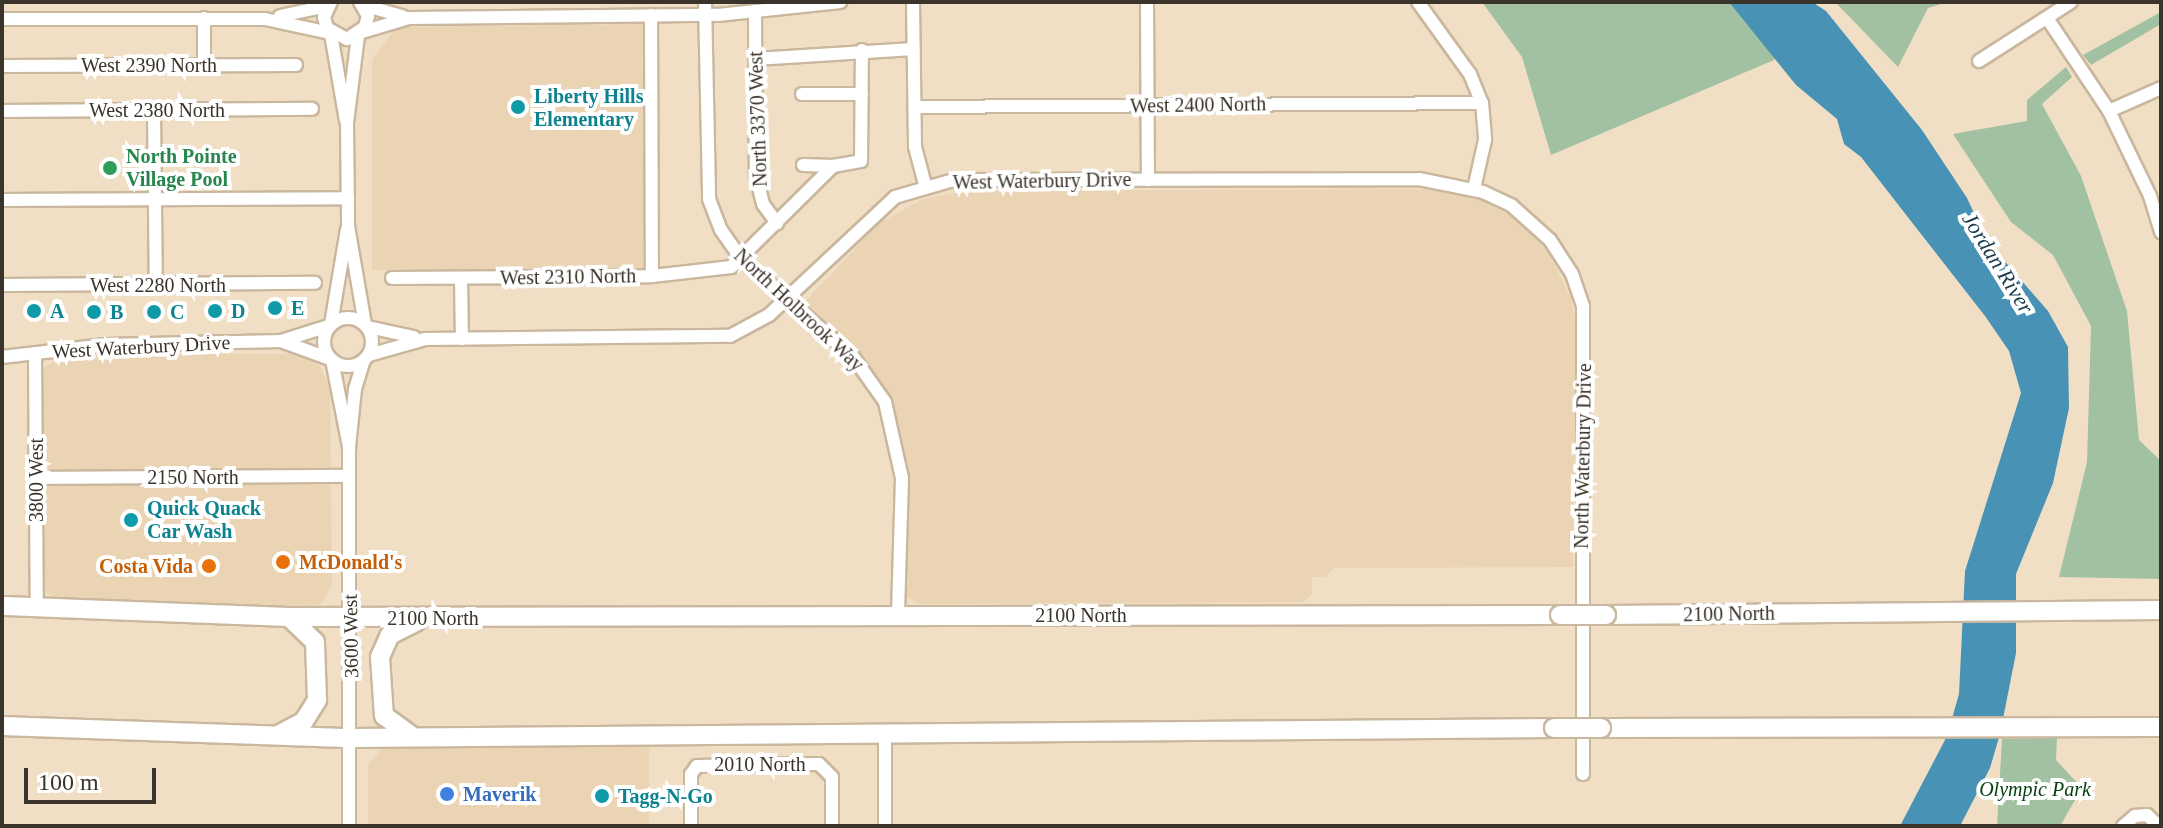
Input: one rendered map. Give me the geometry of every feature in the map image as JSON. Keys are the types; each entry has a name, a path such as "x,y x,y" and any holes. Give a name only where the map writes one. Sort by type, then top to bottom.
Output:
{"highway":[{"name":"2100 North","path":"2,606 286,617 432,618 1606,615 2161,610"},
{"path":"274,736 304,721 317,700 315,642 303,625 286,617"},
{"path":"418,737 393,726 384,716 380,657 397,630 432,618"},
{"path":"2,726 352,738 1554,728 2161,727"}],"street":[{"path":"2,19 265,19 347,39 409,18 591,9 651,15 705,8 755,11 840,2"},
{"path":"913,2 915,147 925,184"},
{"path":"1147,2 1148,180"},
{"path":"1418,2 1470,74 1482,103 1486,130 1474,189"},
{"path":"1979,61 2071,2"},
{"path":"330,4 324,17 331,34 338,99 347,123"},
{"path":"265,19 330,4"},
{"path":"362,4 409,18"},
{"path":"349,447 331,360 323,339 330,325 348,226 347,123 360,34 367,22 362,4"},
{"name":"North Holbrook Way","path":"705,8 706,185 721,230 741,259 784,300 854,358 890,414 902,478 898,616"},
{"name":"North 3370 West","path":"755,11 756,176 763,204 777,223"},
{"path":"651,15 652,276"},
{"path":"204,18 204,65"},
{"path":"2047,18 2109,111 2156,195 2161,232"},
{"path":"755,59 914,49"},
{"path":"803,165 859,164 862,50"},
{"name":"West 2390 North","path":"2,66 296,65"},
{"path":"2109,111 2161,88"},
{"path":"802,94 862,94"},
{"name":"West 2400 North","path":"915,107 1482,103"},
{"name":"West 2380 North","path":"2,111 312,109"},
{"path":"154,110 156,287"},
{"path":"741,259 833,166"},
{"name":"West Waterbury Drive","path":"366,325 425,339 730,336 769,315 872,213 925,184 1005,178 1419,179 1474,189"},
{"name":"North Waterbury Drive","path":"1474,189 1511,205 1540,230 1565,262 1583,306 1583,774"},
{"path":"2,200 348,198"},
{"path":"348,226 366,325 372,341 355,389 349,447"},
{"name":"West 2310 North","path":"392,278 652,276 722,271 741,259"},
{"path":"461,278 462,339"},
{"name":"West 2280 North","path":"2,285 156,287 315,283"},
{"path":"330,325 348,317 366,325"},
{"name":"West Waterbury Drive","path":"2,357 105,345 281,341 330,325"},
{"name":"West Waterbury Drive","path":"366,358 425,339"},
{"name":"West Waterbury Drive","path":"281,341 331,360"},
{"name":"3800 West","path":"35,353 37,608"},
{"path":"331,360 351,366 366,358"},
{"name":"3600 West","path":"349,447 352,738 349,826"},
{"name":"2150 North","path":"36,478 349,476"},
{"path":"885,735 885,826"},
{"name":"2010 North","path":"691,826 694,768 826,767 832,777 832,826"},
{"path":"2123,826 2135,816 2147,815 2159,826"}],"shaded area":[{"path":"645,24 646,269 372,270 372,60 396,27"},
{"path":"1428,189 1476,198 1515,218 1548,252 1571,298 1577,330 1573,567 1334,568 1326,577 1312,577 1312,594 1303,602 919,604 906,597 908,471 893,410 863,359 803,304 879,223 923,199 965,191"},
{"path":"111,353 298,354 320,366 330,389 332,585 322,603 311,608 230,607 55,598 45,592 43,369 56,359"},
{"path":"384,746 649,746 649,826 368,826 368,765"}],"green space":[{"path":"1482,2 1795,2 1774,60 1551,155 1522,57"},
{"path":"1835,2 1947,2 1928,8 1898,67"},
{"path":"2161,12 2161,24 2091,65 2083,55"},
{"path":"2066,67 2072,77 2042,104 2081,176 2127,311 2139,440 2161,461 2161,579 2059,577 2087,462 2091,326 2053,255 2011,222 1953,134 2027,121 2027,100"},
{"name":"Olympic Park","path":"2057,738 2056,760 2082,788 2060,826 1997,826 2002,739"}],"water":[{"name":"Jordan River","path":"1729,2 1812,2 1826,11 1922,130 1967,198 1987,241 2048,311 2068,347 2069,408 2053,483 2016,574 2016,653 2000,734 1990,768 1960,826 1900,826 1947,736 1959,694 1965,571 2021,393 2009,351 1985,316 1861,157 1844,144 1837,119 1796,85"}],"place":[{"name":"Liberty Hills Elementary","path":"518,107"},
{"name":"North Pointe Village Pool","path":"110,168"},
{"name":"E","path":"275,308"},
{"name":"A","path":"34,311"},
{"name":"D","path":"215,311"},
{"name":"B","path":"94,312"},
{"name":"C","path":"154,312"},
{"name":"Quick Quack Car Wash","path":"131,520"},
{"name":"McDonald's","path":"283,562"},
{"name":"Costa Vida","path":"209,566"},
{"name":"Maverik","path":"447,794"},
{"name":"Tagg-N-Go","path":"602,796"}]}
